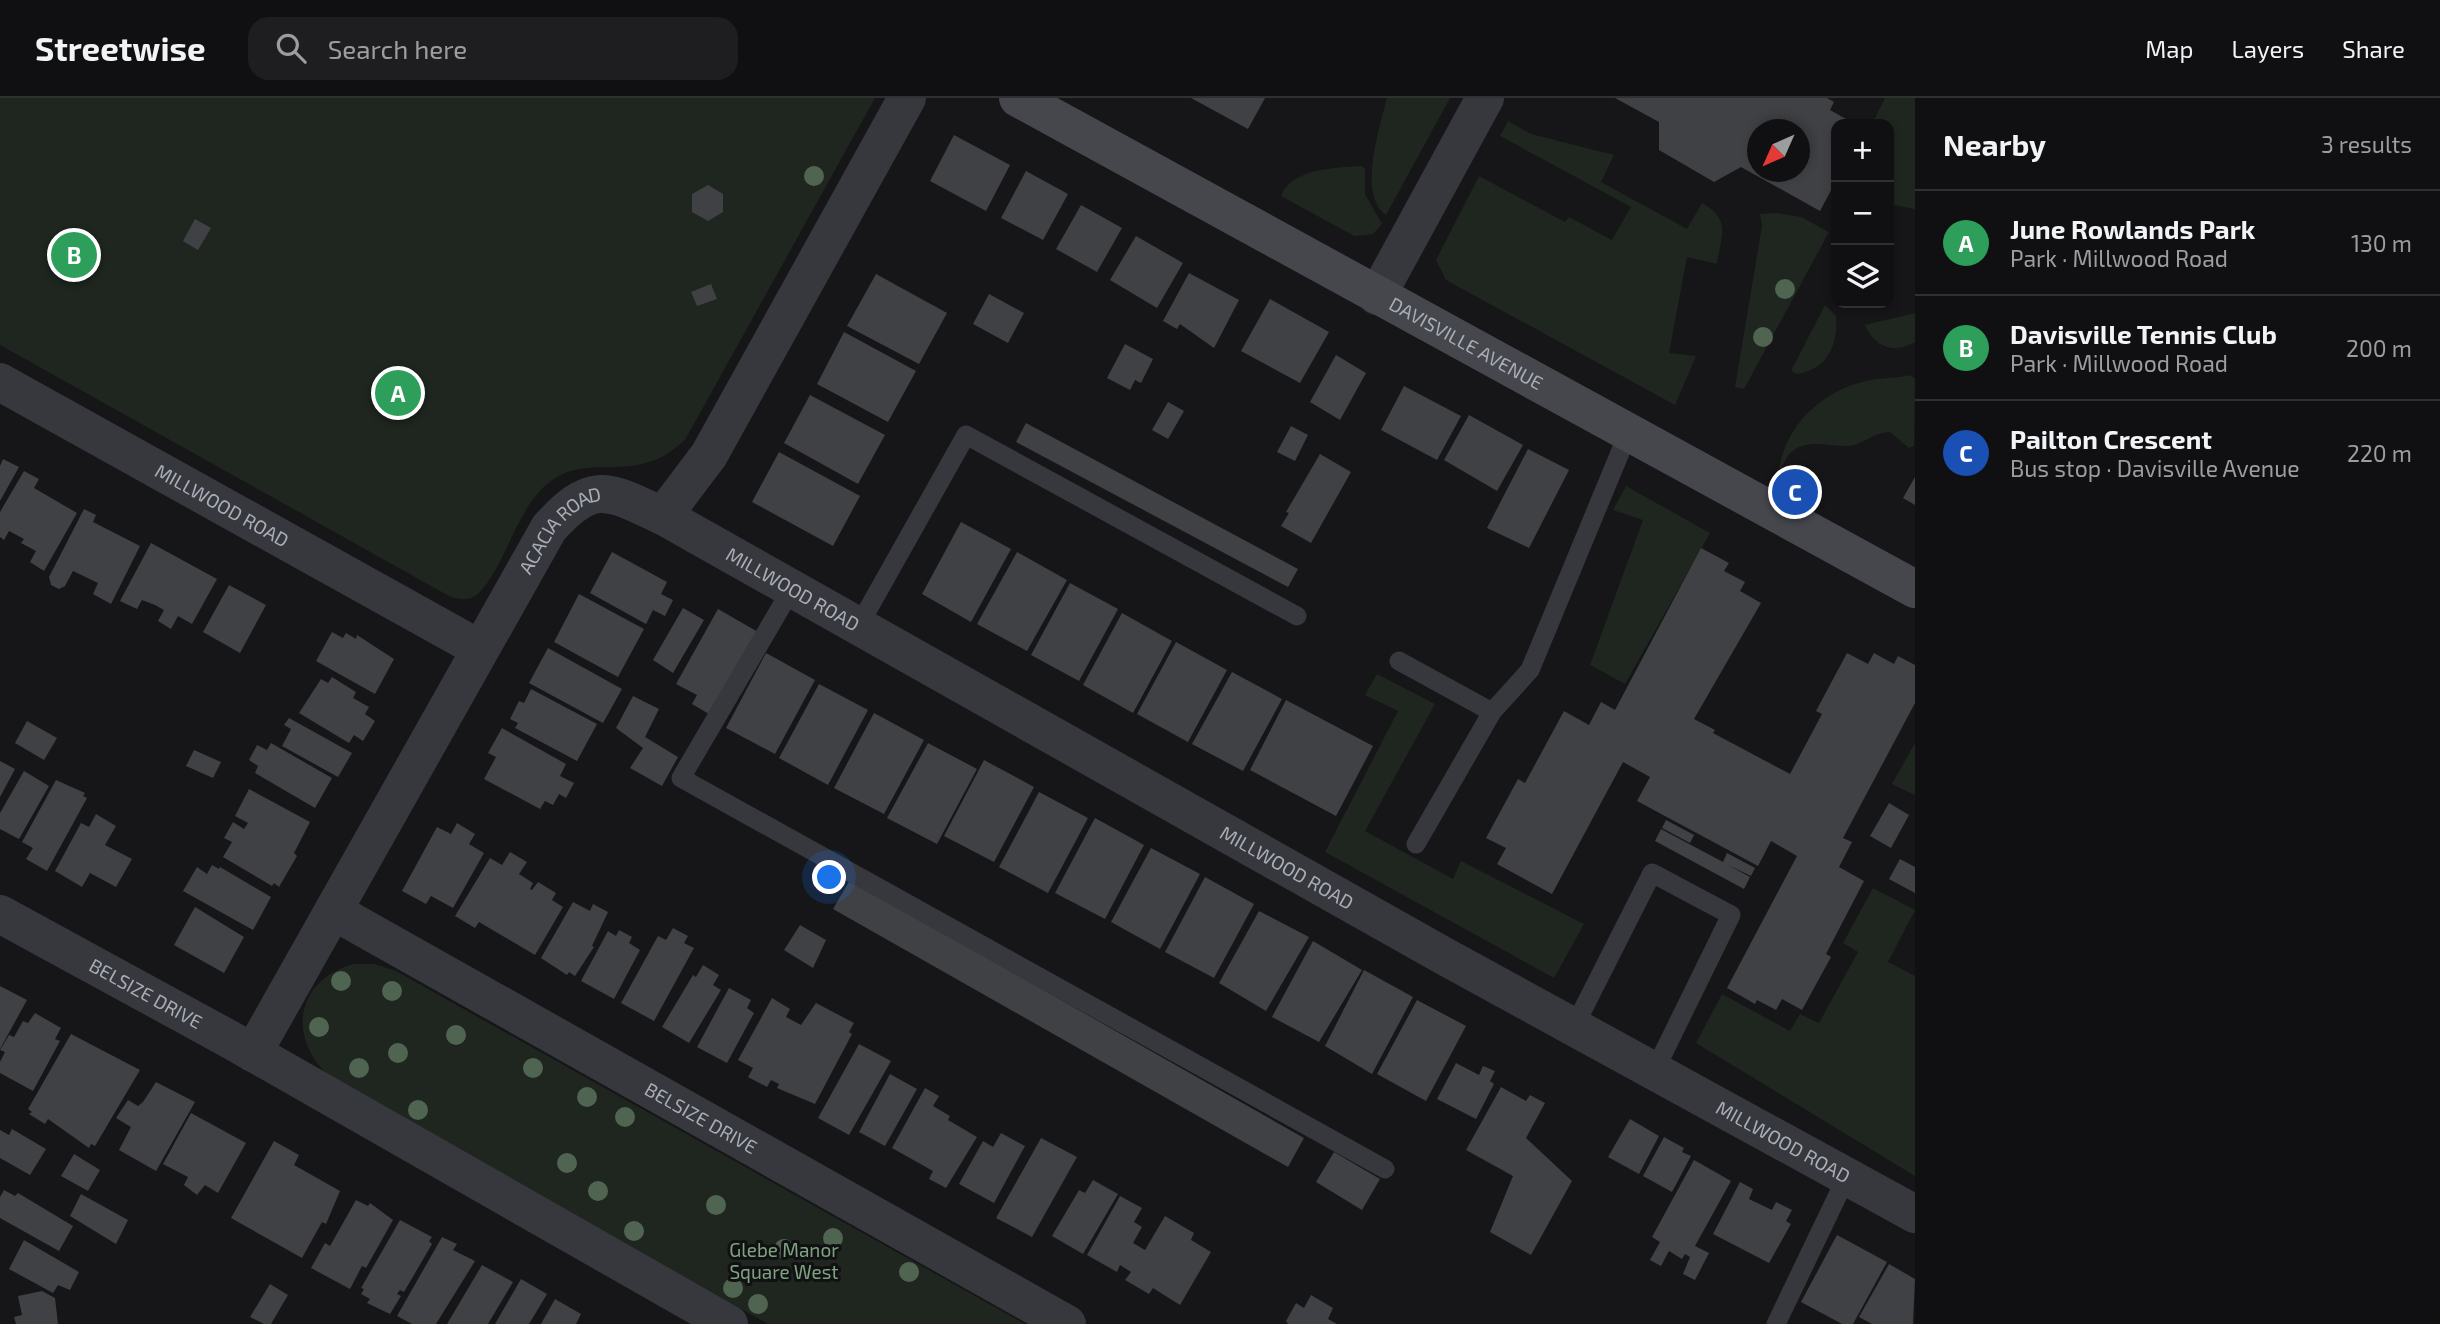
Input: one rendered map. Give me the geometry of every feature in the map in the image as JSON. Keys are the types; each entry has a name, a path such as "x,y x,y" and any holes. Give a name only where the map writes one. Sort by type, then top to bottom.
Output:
{"street":[{"path":"663,516 709,455 907,98"},
{"name":"DAVISVILLE AVENUE","path":"1018,98 1915,589"},
{"path":"1377,296 1485,98"},
{"name":"MILLWOOD ROAD","path":"0,382 480,649"},
{"name":"ACACIA ROAD","path":"253,1053 335,912 549,528 569,505 600,492 615,495 663,516"},
{"name":"MILLWOOD ROAD","path":"663,516 1654,1072 1915,1214"},
{"name":"BELSIZE DRIVE","path":"335,912 1068,1324"},
{"name":"BELSIZE DRIVE","path":"0,914 253,1053 729,1324"}],"lane":[{"path":"1416,844 1492,712 1530,670 1629,431"},
{"path":"858,627 966,435 1297,616"},
{"path":"791,590 681,778 1385,1169"},
{"path":"1399,661 1492,712"},
{"path":"1574,1027 1652,873 1731,915 1654,1072"},
{"path":"1776,1324 1847,1177"}],"green space":[{"path":"0,98 875,98 685,440 664,456 649,462 578,469 552,480 530,503 487,583 476,596 464,599 449,596 0,345"},
{"path":"1387,98 1450,98 1386,215 1377,205 1372,177 1376,142"},
{"path":"1885,98 1915,98 1915,209 1894,205 1894,119 1874,119"},
{"path":"1508,121 1531,134 1614,155 1601,182 1687,229 1702,203 1718,216 1722,236 1717,264 1687,257 1669,353 1696,356 1675,405 1446,280 1436,260 1479,176 1565,222 1569,217 1612,240 1631,207 1500,136"},
{"path":"1361,166 1365,168 1365,194 1382,224 1373,234 1354,236 1281,196 1294,180 1304,175 1327,169"},
{"path":"1777,213 1801,217 1829,232 1744,389 1735,387 1762,226 1760,214"},
{"path":"1825,305 1836,316 1833,346 1816,367 1797,374 1791,371"},
{"path":"1915,313 1915,342 1900,348 1880,344 1865,325"},
{"path":"1910,375 1915,379 1914,446 1909,448 1890,432 1878,434 1854,445 1807,445 1791,452 1779,471 1789,439 1808,412 1821,402 1850,386 1866,381"},
{"path":"1626,486 1710,533 1625,684 1590,665 1643,520 1613,510"},
{"path":"1377,674 1435,704 1365,831 1453,879 1461,861 1584,924 1554,978 1325,852 1398,711 1365,695"},
{"path":"1915,743 1915,795 1892,784"},
{"path":"1873,888 1915,910 1888,962 1915,976 1915,1176 1696,1043 1722,994 1790,1031 1800,1014 1819,1023 1858,952 1843,943"},
{"name":"Glebe Manor Square West","path":"353,964 375,964 396,971 1025,1324 768,1324 335,1081 309,1050 303,1016 308,999 317,985 332,973"}],"building":[{"path":"1191,98 1265,98 1248,129"},
{"path":"1615,98 1827,98 1834,102 1830,110 1846,119 1831,119 1831,190 1820,211 1768,182 1810,182 1810,119 1747,119 1747,170 1741,167 1714,182 1659,150 1659,122"},
{"path":"954,135 1010,165 986,211 930,181"},
{"path":"1026,171 1068,194 1043,240 1001,218"},
{"path":"708,185 723,194 723,212 708,221 692,212 692,194"},
{"path":"1081,205 1122,228 1097,272 1056,249"},
{"path":"195,219 211,228 198,250 183,241"},
{"path":"1136,236 1183,263 1157,308 1110,280"},
{"path":"1189,273 1239,300 1214,348 1180,324 1177,329 1163,321"},
{"path":"876,274 947,313 919,364 847,326"},
{"path":"711,284 717,299 697,306 691,292"},
{"path":"989,294 1024,313 1008,343 973,324"},
{"path":"1270,299 1329,332 1300,383 1241,351"},
{"path":"844,332 916,371 888,422 817,384"},
{"path":"1125,344 1153,359 1141,383 1135,380 1130,390 1107,378"},
{"path":"1336,355 1366,373 1340,420 1310,402"},
{"path":"1404,386 1461,416 1437,460 1381,430"},
{"path":"810,395 885,435 858,484 784,443"},
{"path":"1168,402 1184,411 1168,439 1152,430"},
{"path":"1469,415 1523,445 1497,491 1444,460"},
{"path":"1026,423 1298,569 1288,587 1016,442"},
{"path":"1291,426 1308,435 1295,461 1277,452"},
{"path":"1528,449 1569,470 1529,548 1487,528"},
{"path":"779,452 860,496 833,546 752,502"},
{"path":"1320,454 1351,472 1311,543 1281,526 1289,513 1286,512"},
{"path":"3,459 19,467 0,501 0,466"},
{"path":"24,471 39,479 34,488 77,513 44,571 30,562 36,551 21,543 24,539 9,531 4,540 0,537 0,512"},
{"path":"1915,477 1915,505 1903,498"},
{"path":"84,509 96,515 93,522 140,546 111,604 93,594 98,583 73,571 65,586 59,589 51,585 49,577"},
{"path":"961,522 1011,549 971,622 922,594"},
{"path":"151,543 217,579 192,624 178,616 171,629 158,621 164,610 155,605 142,600 137,609 120,601"},
{"path":"1701,548 1729,563 1724,571 1745,582 1740,591 1761,603 1694,719 1715,730 1713,733 1790,774 1822,714 1816,711 1847,653 1868,664 1874,653 1894,664 1898,656 1915,665 1915,703 1843,838 1852,842 1839,867 1864,881 1826,954 1831,957 1802,1010 1782,999 1776,1010 1757,1000 1755,1004 1727,988 1797,856 1771,841 1758,866 1637,801 1650,777 1623,762 1552,894 1497,864 1506,848 1486,838 1518,779 1525,783 1564,711 1589,725 1601,702 1615,710"},
{"path":"612,552 667,582 661,594 673,600 665,616 653,610 646,624 590,593"},
{"path":"1017,552 1067,580 1027,651 977,624"},
{"path":"1070,583 1118,609 1079,681 1031,655"},
{"path":"229,585 266,605 240,653 203,632"},
{"path":"579,594 644,629 618,677 554,642"},
{"path":"683,608 704,620 673,673 653,660"},
{"path":"718,609 758,632 709,714 692,704 697,695 676,684"},
{"path":"1122,613 1172,641 1133,713 1083,685"},
{"path":"332,632 343,638 346,633 356,639 357,635 394,659 375,694 316,661"},
{"path":"1176,642 1227,670 1188,742 1137,714"},
{"path":"548,648 622,689 603,723 529,683"},
{"path":"766,653 815,680 775,754 726,728"},
{"path":"1232,672 1282,699 1243,771 1192,744"},
{"path":"332,677 356,692 353,698 369,707 365,714 375,721 363,741 354,735 349,743 299,713 321,679 328,683"},
{"path":"819,684 868,710 828,785 779,758"},
{"path":"531,689 597,724 577,761 515,728 518,723 510,719 519,701 524,703"},
{"path":"633,696 659,709 645,737 678,757 662,786 630,768 643,748 616,728"},
{"path":"1286,700 1373,746 1336,816 1250,770"},
{"path":"874,713 924,740 884,814 834,788"},
{"path":"289,718 352,753 338,777 282,746 291,729 284,725"},
{"path":"27,721 57,738 44,760 15,743"},
{"path":"502,728 566,764 560,776 574,783 566,798 559,794 553,805 545,801 540,809 484,779 496,757 488,753"},
{"path":"271,743 332,778 315,808 255,773 258,766 249,760 257,745 267,750"},
{"path":"928,743 977,769 937,844 887,818"},
{"path":"194,750 221,762 213,778 186,766"},
{"path":"984,760 1034,787 994,862 944,836"},
{"path":"0,761 15,769 0,797"},
{"path":"24,771 49,786 19,839 0,829 0,813"},
{"path":"56,780 85,793 83,796 87,798 47,871 26,859 33,848 22,842"},
{"path":"249,789 310,822 294,853 297,856 279,887 274,883 272,886 223,857 232,842 224,838 233,822 244,829 248,823 235,816"},
{"path":"1039,792 1088,818 1048,893 999,867"},
{"path":"1889,803 1909,815 1891,848 1870,836"},
{"path":"96,814 116,826 105,845 132,859 116,887 90,873 82,887 55,871 81,823 89,827"},
{"path":"1095,818 1144,845 1105,919 1055,893"},
{"path":"1666,820 1694,835 1690,843 1662,828"},
{"path":"457,823 475,834 469,844 484,853 453,908 431,896 426,904 402,891 437,827 451,834"},
{"path":"1661,829 1723,862 1727,853 1755,868 1751,876 1728,865 1750,877 1744,889 1655,841"},
{"path":"1151,848 1200,874 1160,949 1111,922"},
{"path":"510,852 527,862 519,874 533,883 530,889 538,882 556,893 552,900 563,907 535,955 479,922 475,928 455,916 490,858 502,865"},
{"path":"1900,859 1915,867 1915,893 1889,879"},
{"path":"212,865 271,897 253,930 183,891 197,867 207,874"},
{"path":"1205,877 1254,904 1214,978 1165,952"},
{"path":"850,880 1304,1138 1288,1167 833,909"},
{"path":"573,902 590,911 593,904 608,912 592,946 594,947 575,976 569,972 567,975 541,958"},
{"path":"195,907 244,937 224,973 174,945"},
{"path":"1259,911 1309,937 1266,1011 1219,983"},
{"path":"800,925 826,940 813,968 784,950"},
{"path":"673,928 688,936 684,943 694,948 654,1021 621,1003 658,936 666,940"},
{"path":"619,930 632,937 629,943 640,950 614,999 581,981 608,931 616,936"},
{"path":"1313,941 1362,970 1319,1042 1272,1017"},
{"path":"703,965 719,975 713,985 721,990 689,1043 662,1027 693,975 696,977"},
{"path":"1364,970 1413,997 1372,1074 1325,1046"},
{"path":"0,986 27,1000 0,1049"},
{"path":"729,988 751,1000 747,1008 754,1013 727,1063 697,1047"},
{"path":"772,998 790,1009 786,1017 801,1025 816,1003 854,1023 849,1032 852,1034 815,1104 777,1088 779,1084 771,1080 767,1087 748,1077 753,1068 738,1060"},
{"path":"1417,1000 1466,1026 1426,1101 1377,1074"},
{"path":"35,1013 61,1028 55,1039 60,1041 33,1091 0,1073 0,1062 5,1052 0,1050 9,1035 14,1037 23,1021 28,1023"},
{"path":"71,1034 140,1070 95,1146 91,1144 89,1148 48,1119 45,1124 29,1114 32,1112 28,1109"},
{"path":"859,1044 891,1061 849,1135 818,1118"},
{"path":"1456,1063 1479,1075 1483,1066 1495,1071 1490,1081 1494,1084 1476,1119 1437,1099"},
{"path":"890,1074 917,1089 885,1146 859,1132"},
{"path":"156,1082 195,1102 156,1171 119,1150 131,1127 116,1118 128,1100 138,1106 143,1102"},
{"path":"1501,1087 1526,1101 1530,1095 1545,1103 1526,1138 1572,1181 1531,1255 1490,1232 1513,1176 1466,1150"},
{"path":"925,1088 939,1096 933,1106 950,1116 948,1120 977,1137 946,1188 929,1179 933,1171 892,1148"},
{"path":"191,1113 246,1143 218,1193 205,1185 197,1195 184,1185 188,1177 163,1164"},
{"path":"1630,1119 1659,1136 1639,1174 1608,1157"},
{"path":"12,1129 46,1149 30,1175 0,1158 0,1130 9,1135"},
{"path":"1001,1133 1025,1146 994,1203 959,1184 983,1141 993,1147"},
{"path":"1664,1137 1684,1148 1682,1152 1691,1156 1672,1192 1643,1176"},
{"path":"1041,1138 1077,1157 1032,1237 996,1218"},
{"path":"274,1141 299,1155 294,1165 340,1191 326,1224 322,1222 302,1258 231,1218"},
{"path":"1334,1152 1380,1179 1362,1210 1316,1182"},
{"path":"74,1154 100,1170 88,1191 61,1176"},
{"path":"1694,1160 1731,1181 1695,1246 1709,1253 1695,1280 1683,1274 1690,1257 1685,1254 1682,1259 1669,1251 1661,1266 1650,1260 1660,1242 1652,1237"},
{"path":"1093,1180 1118,1194 1083,1254 1052,1236 1079,1190 1085,1193"},
{"path":"1740,1182 1753,1189 1749,1199 1772,1210 1776,1202 1792,1210 1786,1221 1791,1224 1769,1263 1713,1234"},
{"path":"4,1190 15,1196 18,1193 73,1226 59,1251 0,1218 0,1197"},
{"path":"81,1194 128,1220 116,1244 70,1216"},
{"path":"1120,1196 1142,1208 1134,1222 1142,1227 1133,1243 1145,1250 1165,1216 1194,1233 1191,1240 1211,1252 1180,1305 1153,1288 1149,1294 1125,1280 1131,1272 1120,1265 1117,1272 1087,1255"},
{"path":"356,1200 368,1206 370,1203 393,1220 366,1268 362,1266 350,1289 311,1268 325,1243 330,1246"},
{"path":"400,1220 432,1237 429,1241 432,1244 404,1292 400,1290 397,1294 401,1296 390,1314 367,1303 370,1299 361,1294 364,1289 361,1288"},
{"path":"1837,1235 1887,1262 1853,1324 1842,1324 1801,1302"},
{"path":"442,1237 457,1244 453,1250 475,1261 436,1324 412,1324 397,1316"},
{"path":"24,1240 79,1272 70,1290 58,1285 53,1293 9,1269"},
{"path":"1889,1264 1915,1279 1913,1324 1872,1324 1859,1317"},
{"path":"482,1265 513,1282 488,1324 447,1324"},
{"path":"521,1279 547,1294 529,1324 495,1324"},
{"path":"270,1284 288,1295 271,1324 264,1324 250,1317"},
{"path":"42,1291 55,1298 58,1324 16,1324 14,1317 22,1315 18,1296"},
{"path":"1311,1295 1333,1308 1328,1319 1337,1324 1288,1324 1286,1321 1296,1303 1304,1308"},
{"path":"555,1299 581,1314 576,1324 541,1324"}],"place":[{"name":"Davisville Tennis Club","path":"74,255"},
{"name":"June Rowlands Park","path":"398,393"},
{"name":"Pailton Crescent","path":"1795,492"}]}
